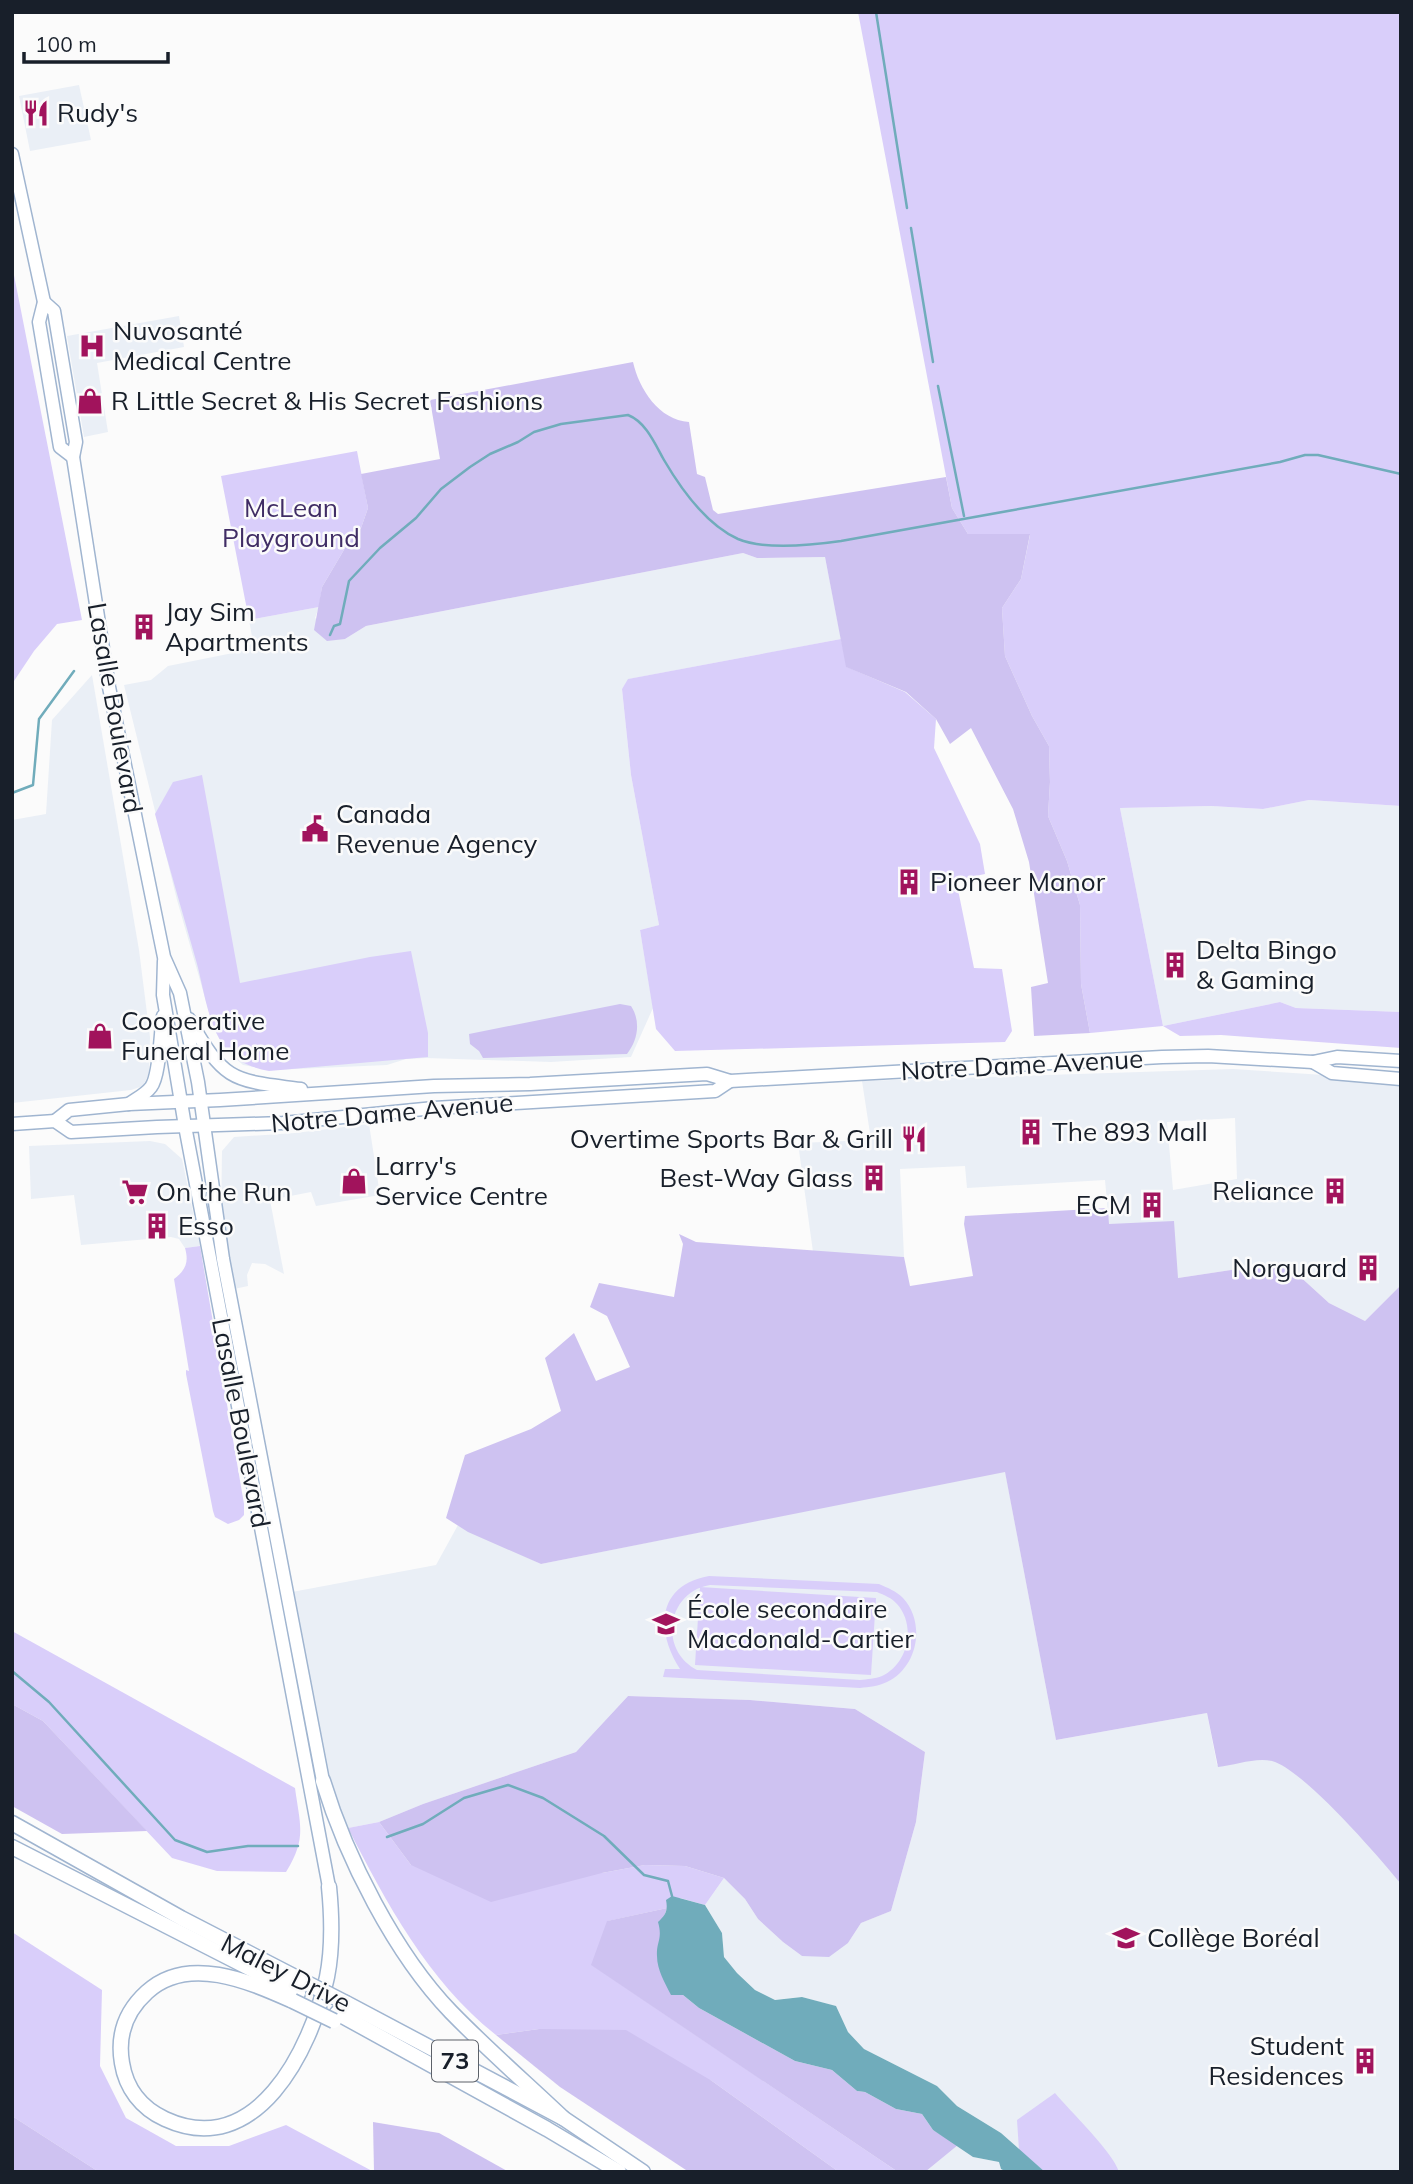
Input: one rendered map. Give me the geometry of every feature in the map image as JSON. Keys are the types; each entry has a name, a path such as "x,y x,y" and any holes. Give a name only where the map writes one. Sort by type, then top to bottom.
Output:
{"highway":[{"path":"323,1781 332,1811 374,1903 420,1975 450,2011 563,2118 643,2172"},
{"name":"Maley Drive","path":"12,1823 181,1918 298,1992"},
{"name":"Maley Drive","path":"12,1847 298,1992 563,2118"},
{"path":"329,1887 331,1952 322,1997 308,2034 293,2063 262,2105 247,2117 230,2124 193,2128 158,2116 143,2104 130,2090 124,2072 120,2053 121,2032 127,2015 137,2000 152,1987 186,1975 218,1975 298,1992 339,2012"},
{"name":"Maley Drive","path":"339,2012 619,2172"}],"main road":[{"name":"Lasalle Boulevard","path":"12,154 44,302 54,311 76,442 73,457 108,687 164,957 165,1005 186,1126 329,1887"},
{"name":"Lasalle Boulevard","path":"164,957 180,993 183,1008 200,1101 223,1259 323,1781"},
{"path":"129,1104 150,1090 158,1074 158,1046 165,1005"},
{"path":"183,1008 211,1056 227,1073 246,1082 329,1092"},
{"name":"Notre Dame Avenue","path":"12,1124 55,1121 69,1110 129,1104 707,1074 730,1082 1208,1056 1314,1062 1337,1057 1401,1061"},
{"name":"Notre Dame Avenue","path":"1314,1062 1332,1073 1401,1079"},
{"name":"Notre Dame Avenue","path":"55,1121 71,1132 284,1123 434,1108 715,1091 730,1082"}],"shaded area":[{"path":"79,85 91,140 30,151 19,96"},
{"path":"179,316 184,347 97,363 108,432 84,437 67,336"},
{"path":"633,362 640,382 652,401 668,416 689,422 697,474 705,477 713,510 718,514 946,477 952,508 968,534 1030,534 1021,579 1002,608 1005,656 1049,746 1048,816 1067,861 1080,905 1081,984 1090,1033 1034,1036 1031,987 1048,983 1029,862 1013,809 971,728 950,744 936,719 906,692 846,667 825,557 757,558 743,553 366,626 345,639 327,641 314,630 322,587 348,543 361,528 368,508 361,474 440,459 430,400"},
{"path":"743,553 757,558 825,557 841,639 629,679 622,689 631,775 659,925 640,930 653,1008 631,1057 551,1062 426,1058 406,1059 387,1065 272,1070 243,1065 225,1049 214,1029 177,900 124,685 151,680 168,666 243,651 253,642 249,620 319,607 315,618 345,639 366,626"},
{"path":"92,675 139,950 150,1037 149,1073 143,1086 131,1090 12,1103 12,820 46,814 52,720"},
{"path":"1309,800 1401,806 1401,1012 1296,1008 1280,1002 1163,1026 1120,808 1211,806 1263,809"},
{"path":"620,1004 631,1006 637,1024 634,1043 627,1054 483,1058 470,1044 469,1034"},
{"path":"1233,1069 1401,1080 1401,1285 1365,1321 1329,1303 1284,1262 1178,1278 1109,1224 1105,1180 967,1188 965,1166 900,1169 904,1257 813,1252 798,1143 871,1140 862,1081","holes":["1235,1118 1237,1179 1173,1190 1167,1122"]},
{"path":"369,1124 380,1195 316,1206 311,1192 270,1200 284,1274 265,1264 252,1263 247,1275 248,1286 234,1289 221,1223 222,1151 234,1137"},
{"path":"150,1141 165,1144 182,1159 200,1246 185,1248 179,1239 171,1237 81,1245 74,1195 31,1199 29,1146"},
{"path":"1108,1208 1109,1224 1174,1221 1178,1278 1284,1262 1329,1303 1365,1321 1401,1285 1401,1884 1340,1815 1286,1767 1272,1761 1259,1760 1218,1767 1207,1713 1056,1740 1005,1472 541,1564 468,1532 446,1518 465,1455 531,1429 561,1411 545,1358 574,1333 596,1381 630,1367 607,1316 590,1307 599,1283 674,1297 683,1244 679,1234 696,1242 904,1257 910,1286 973,1276 965,1216"},
{"path":"1005,1471 1056,1740 1207,1713 1217,1765 1401,1729 1401,2172 1045,2172 1001,2133 957,2106 937,2086 864,2049 848,2032 835,2006 802,1997 774,2000 755,1990 724,1957 722,1933 705,1905 724,1878 745,1899 758,1919 802,1956 848,1943 861,1923 891,1911 916,1822 925,1752 855,1709 750,1700 628,1696 576,1752 423,1804 379,1822 348,1828 325,1767 292,1592 436,1565 458,1525 541,1564"},
{"path":"628,1696 750,1700 855,1709 925,1752 916,1822 891,1911 861,1923 848,1943 829,1957 802,1956 758,1919 745,1899 724,1878 685,1866 645,1865 602,1873 491,1902 411,1865 379,1822 423,1804 576,1752"},
{"path":"12,1704 43,1721 147,1831 62,1834 12,1806"},
{"path":"667,1908 664,1917 683,1995 699,2008 795,2061 832,2070 857,2091 865,2092 896,2109 922,2114 933,2130 958,2145 925,2172 898,2172 591,1965 607,1921"},
{"path":"539,2029 626,2030 712,2081 839,2172 689,2172 560,2087 496,2035"},
{"path":"12,2116 99,2172 12,2172"},
{"path":"373,2122 439,2133 509,2172 374,2172"},
{"path":"958,2145 973,2157 999,2162 1001,2169 1007,2172 925,2172"}],"green space":[{"path":"858,12 1401,12 1401,806 1309,800 1263,809 1211,806 1120,808 1163,1026 1090,1033 1081,984 1080,905 1067,861 1048,816 1049,746 1005,656 1002,608 1021,579 1030,535 968,534 952,508"},
{"path":"12,265 82,620 57,624 34,651 12,684"},
{"name":"McLean Playground","path":"357,451 368,508 361,528 348,543 322,587 319,607 249,620 221,476"},
{"path":"841,639 847,667 905,692 936,719 934,748 980,844 985,874 956,880 974,968 1002,969 1012,1031 1005,1042 675,1051 656,1029 640,930 659,925 631,775 622,689 628,679"},
{"path":"202,775 240,983 411,951 428,1033 428,1057 269,1071 244,1063 228,1051 210,1017 155,814 173,782"},
{"path":"1280,1002 1296,1008 1401,1012 1401,1048 1221,1035 1180,1036 1163,1026"},
{"path":"200,1246 244,1504 244,1515 228,1524 215,1517 213,1511 186,1374 186,1370 189,1371 174,1279 186,1265 185,1248"},
{"path":"709,1576 879,1584 903,1598 910,1608 916,1632 912,1655 898,1675 887,1682 860,1688 663,1677 665,1669 680,1669 667,1640 664,1625 666,1612 670,1599 692,1581","holes":["710,1585 877,1592 897,1604 903,1613 908,1633 904,1653 898,1662 891,1670 877,1678 860,1680 697,1670 685,1661 673,1636 673,1623 684,1598 695,1590"]},
{"path":"700,1587 876,1598 871,1675 695,1665"},
{"path":"12,1631 295,1788 300,1831 297,1850 286,1872 217,1871 172,1858 43,1721 12,1704"},
{"path":"379,1822 411,1865 602,1873 645,1865 685,1866 724,1878 705,1905 680,1898 667,1908 608,1921 592,1965 898,2172 839,2172 712,2081 539,2029 496,2035 450,1991 411,1940 348,1828"},
{"path":"12,1932 102,1990 100,2066 126,2118 176,2146 229,2146 286,2125 374,2172 99,2172 12,2116"},
{"path":"1055,2093 1100,2143 1119,2172 1045,2172 1019,2150 1017,2120"}],"water":[{"path":"672,1896 705,1905 722,1933 724,1957 755,1990 775,2000 802,1997 836,2006 848,2032 864,2049 937,2086 957,2106 1001,2133 1045,2172 1007,2172 1001,2169 999,2162 973,2157 933,2130 922,2114 896,2109 865,2092 857,2091 832,2070 795,2061 699,2008 683,1995 671,1995 660,1971 657,1951 660,1933 658,1922 666,1912 666,1900"}],"waterway":[{"path":"876,12 907,208"},
{"path":"911,228 933,362"},
{"path":"938,386 964,516"},
{"path":"330,635 334,626 340,624 349,581 380,548 416,518 441,489 490,454 534,432 561,424 628,415 634,418 649,434 678,483 716,525 738,539 775,546 841,541 1280,462 1305,455 1318,455 1401,474"},
{"path":"12,793 33,785 39,719 74,671"},
{"path":"12,1671 49,1702 175,1840 207,1852 248,1846 298,1846"},
{"path":"387,1837 423,1824 464,1798 508,1785 543,1798 604,1836 644,1875 668,1881 672,1896"}],"place":[{"name":"Rudy's","path":"36,113"},
{"name":"Nuvosanté Medical Centre","path":"92,346"},
{"name":"R Little Secret & His Secret Fashions","path":"90,401"},
{"name":"Jay Sim Apartments","path":"144,627"},
{"name":"Canada Revenue Agency","path":"315,829"},
{"name":"Pioneer Manor","path":"909,882"},
{"name":"Delta Bingo & Gaming","path":"1175,965"},
{"name":"Cooperative Funeral Home","path":"100,1036"},
{"name":"The 893 Mall","path":"1031,1132"},
{"name":"Overtime Sports Bar & Grill","path":"914,1139"},
{"name":"Best-Way Glass","path":"874,1178"},
{"name":"Larry's Service Centre","path":"354,1181"},
{"name":"Reliance","path":"1335,1191"},
{"name":"On the Run","path":"135,1192"},
{"name":"ECM","path":"1152,1205"},
{"name":"Esso","path":"157,1226"},
{"name":"Norguard","path":"1368,1268"},
{"name":"École secondaire Macdonald-Cartier","path":"666,1624"},
{"name":"Collège Boréal","path":"1126,1938"},
{"name":"Student Residences","path":"1365,2061"}]}
